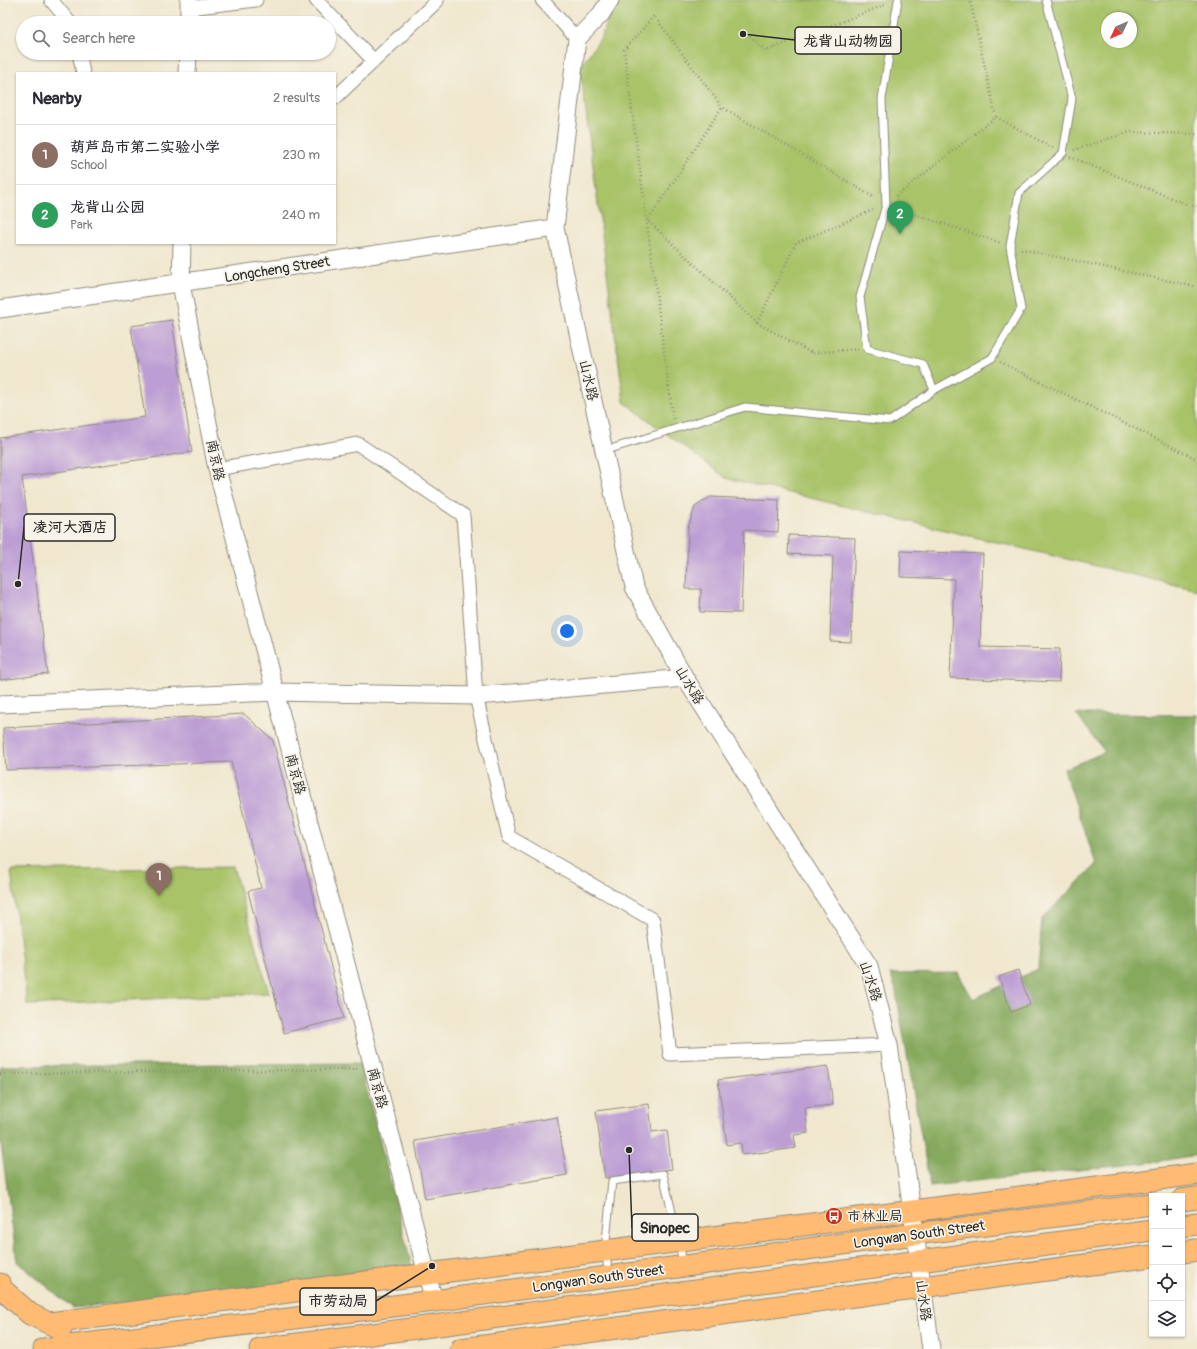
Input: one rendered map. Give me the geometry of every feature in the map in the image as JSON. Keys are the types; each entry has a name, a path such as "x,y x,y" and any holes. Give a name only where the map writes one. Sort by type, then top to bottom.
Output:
{"main road":[{"path":"50,1324 1197,1174"},
{"path":"1185,1200 1197,1198"},
{"name":"Longwan South Street","path":"44,1349 434,1301 915,1234 1149,1204"},
{"path":"1185,1226 1197,1224"},
{"name":"Longwan South Street","path":"260,1349 1149,1230"},
{"path":"1185,1252 1197,1250"},
{"path":"461,1349 1149,1256"},
{"path":"503,1265 506,1291"},
{"path":"0,1284 2,1289 30,1314 68,1332 127,1339"},
{"path":"656,1296 659,1322"}],"street":[{"path":"51,0 64,16"},
{"path":"189,10 256,0"},
{"path":"316,0 331,16"},
{"path":"542,0 577,39 601,14 610,0"},
{"path":"336,97 437,1"},
{"path":"336,21 374,61"},
{"name":"山水路","path":"577,39 555,228 634,587 685,678 869,966 889,1045 931,1349"},
{"path":"80,60 83,72"},
{"path":"188,60 188,72"},
{"name":"Longcheng Street","path":"0,309 181,284 555,228"},
{"name":"南京路","path":"182,244 181,284 217,469 434,1301"},
{"path":"217,469 358,444 463,515 476,696 509,837 653,920 670,1054 889,1045"},
{"path":"0,704 274,692 476,696 685,678"}],"lane":[{"path":"898,0 882,99 886,205 860,297 867,349 923,364 934,390"},
{"path":"604,451 745,407 890,421 934,390 992,358 1021,309 1010,246 1019,193 1062,154 1072,99 1046,0"},
{"path":"610,1276 605,1252 612,1181 663,1174 683,1266"}],"path":[{"path":"970,0 996,117 1062,154 1191,206 1197,206"},
{"path":"750,36 766,51 891,2"},
{"path":"674,429 648,221 624,50 654,16 722,107 886,205 1010,246 1197,287"},
{"path":"648,221 722,107"},
{"path":"757,322 796,243 886,205 996,117"},
{"path":"1062,154 1129,132 1197,134"},
{"path":"648,221 757,322 812,353 867,349"},
{"path":"992,358 1197,459"},
{"path":"0,1074 373,1068"}],"green space":[{"path":"616,0 1197,0 1197,590 726,478 624,402 580,67 600,39"},
{"path":"1076,714 1197,715 1197,1155 1154,1162 930,1186 895,987 890,974 958,973 973,999 1038,969 1042,919 1096,864 1064,769 1105,752"},
{"path":"233,867 269,993 27,1005 11,871"},
{"path":"360,1063 413,1271 73,1308 17,1262 0,1136 0,1066"}],"building":[{"path":"172,320 192,452 22,477 48,674 0,680 0,438 145,417 131,326"},
{"path":"710,497 779,500 778,532 744,530 741,613 700,612 701,589 686,589 688,528 695,507"},
{"path":"789,535 855,538 851,642 830,641 833,556 788,554"},
{"path":"901,551 983,554 980,647 1060,649 1059,682 950,678 954,579 900,577"},
{"path":"244,714 273,740 344,1018 284,1033 248,891 261,888 231,762 6,770 3,728"},
{"path":"1018,970 1030,1005 1011,1012 999,977"},
{"path":"828,1066 833,1105 805,1108 808,1133 794,1135 796,1148 742,1155 741,1143 727,1145 718,1080"},
{"path":"649,1104 652,1132 667,1130 672,1169 605,1178 596,1111"},
{"path":"557,1117 567,1175 425,1199 415,1141"}],"place":[{"name":"龙背山动物园","path":"743,34"},
{"name":"龙背山公园","path":"900,234"},
{"name":"凌河大酒店","path":"18,584"},
{"name":"葫芦岛市第二实验小学","path":"159,896"},
{"name":"Sinopec","path":"629,1150"},
{"name":"市林业局","path":"834,1216"},
{"name":"市劳动局","path":"432,1266"}]}
